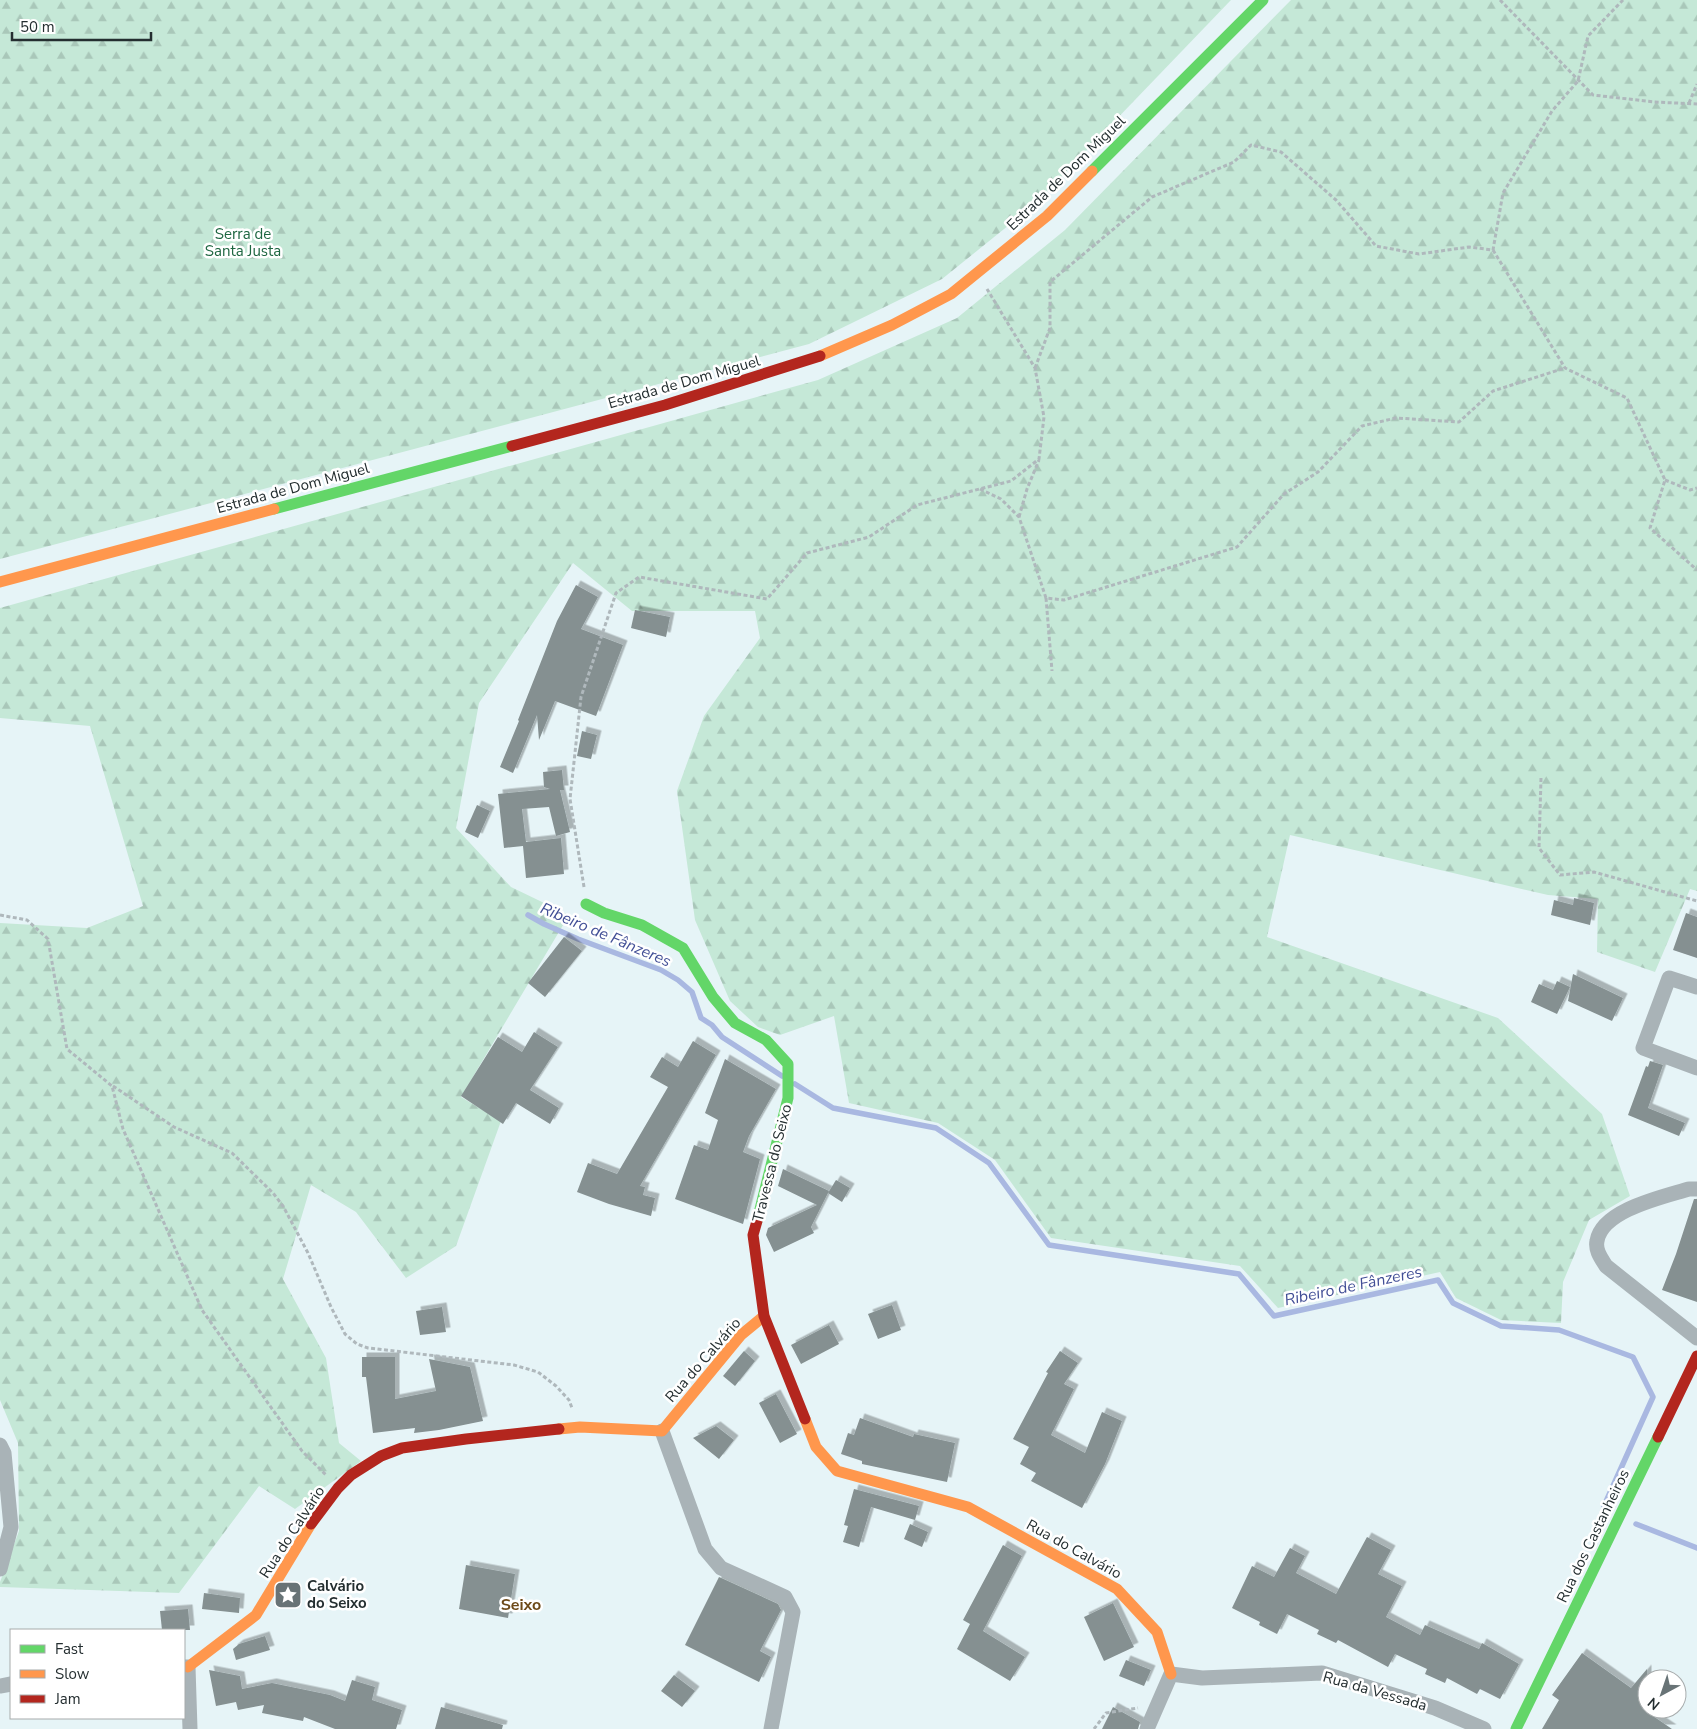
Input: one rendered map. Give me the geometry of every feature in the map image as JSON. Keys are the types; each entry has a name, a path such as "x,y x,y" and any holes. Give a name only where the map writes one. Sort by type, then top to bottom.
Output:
{"street":[{"name":"Estrada de Dom Miguel","path":"0,582 665,404 811,360 892,325 951,294 1047,216 1263,0"},
{"name":"Travessa do Seixo","path":"586,904 604,913 642,926 683,948 713,997 736,1023 766,1040 788,1064 788,1098 753,1235 764,1316"},
{"path":"1697,987 1669,978 1643,1048 1697,1068"},
{"path":"1697,1189 1689,1189 1641,1204 1618,1215 1601,1228 1596,1242 1598,1255 1606,1266 1697,1338"},
{"name":"Rua do Calvário","path":"186,1667 256,1615 309,1527 338,1488 351,1475 381,1456 402,1448 580,1427 662,1431 741,1336 764,1316 816,1447 837,1470 968,1507 1117,1590 1157,1632 1172,1674"},
{"name":"Rua dos Castanheiros","path":"1516,1729 1697,1356"},
{"path":"662,1431 705,1549 721,1568 785,1597 793,1612 772,1729"},
{"path":"0,1445 4,1453 11,1528 0,1569"},
{"path":"186,1667 190,1729"},
{"name":"Rua da Vessada","path":"1172,1674 1202,1678 1322,1673 1435,1708 1484,1729"},
{"path":"1146,1729 1172,1674"}],"path":[{"path":"1500,0 1593,95 1654,102 1697,104"},
{"path":"1623,0 1588,36 1578,81 1552,111 1503,193 1493,250 1565,368 1627,398 1665,480 1650,528 1697,570"},
{"path":"1689,104 1697,84"},
{"path":"1035,368 1050,328 1050,282 1152,197 1234,162 1251,145 1281,152 1336,200 1376,246 1419,254 1469,248 1493,250"},
{"path":"977,274 1035,368 1044,417 1039,459 1026,489 1019,517"},
{"path":"1046,598 1064,600 1237,547 1284,494 1318,472 1362,426 1396,418 1459,422 1493,390 1565,368"},
{"path":"586,904 570,799 582,697 616,593 639,577 767,599 807,553 869,536 917,505 1011,481 1039,459"},
{"path":"1665,480 1690,490 1697,488"},
{"path":"980,489 1001,499 1019,517 1046,598 1052,671"},
{"path":"1541,778 1539,848 1560,875 1594,872 1697,901"},
{"path":"0,915 27,920 48,939 67,1048 112,1086 174,1127 232,1153 273,1192 283,1206 308,1253 345,1334 357,1344 368,1348 514,1364 538,1372 556,1386 569,1400 580,1427"},
{"path":"112,1086 123,1129 202,1310 302,1451 338,1488"},
{"path":"1094,1729 1106,1713 1157,1705"}],"green space":[{"name":"Serra de Santa Justa","path":"0,0 1231,0 1034,205 942,279 809,344 0,559"},
{"path":"1291,0 1697,0 1697,891 1690,889 1655,972 1597,952 1598,899 1548,895 1290,835 1267,937 1498,1018 1602,1114 1630,1196 1589,1220 1563,1282 1561,1323 1501,1320 1456,1298 1440,1272 1278,1308 1240,1266 1051,1238 995,1160 938,1123 849,1103 834,1016 780,1035 758,1027 730,1001 695,920 677,791 704,716 760,638 755,611 632,611 573,563 479,703 456,828 511,887 569,915 461,1097 501,1121 456,1246 406,1278 356,1212 311,1185 283,1279 326,1358 339,1443 361,1461 295,1509 259,1486 179,1593 0,1587 0,1582 19,1531 18,1443 0,1400 0,923 87,928 143,906 90,726 0,718 0,608 818,380 957,318 1065,230"}],"building":[{"path":"576,585 598,597 581,629 623,645 596,716 555,701 539,740 537,715 513,773 500,767 557,621"},
{"path":"635,610 670,617 666,637 631,628"},
{"path":"582,731 597,735 591,759 577,756"},
{"path":"562,770 564,790 560,790 570,832 556,836 549,807 522,809 526,842 561,838 564,874 526,878 523,846 504,848 498,794 550,789 544,787 543,772"},
{"path":"477,805 490,811 478,838 465,832"},
{"path":"1574,898 1594,903 1590,925 1551,915 1554,900 1573,905"},
{"path":"1686,913 1697,917 1697,958 1673,950"},
{"path":"564,937 582,951 545,997 528,983"},
{"path":"1573,974 1623,998 1612,1021 1568,1001"},
{"path":"1557,981 1570,987 1557,1014 1531,1002 1539,984 1553,990"},
{"path":"534,1032 558,1047 530,1090 559,1108 550,1124 516,1103 503,1124 461,1096 498,1037 522,1052"},
{"path":"693,1041 716,1055 640,1186 645,1187 643,1195 655,1198 651,1216 609,1204 577,1192 588,1163 617,1174 668,1087 650,1077 662,1057 678,1067"},
{"path":"725,1059 776,1089 749,1136 743,1152 760,1159 743,1224 675,1199 694,1145 708,1150 718,1120 705,1113"},
{"path":"1650,1061 1663,1065 1648,1108 1685,1123 1679,1136 1628,1115 1646,1066 1648,1067"},
{"path":"783,1169 829,1191 811,1227 814,1233 774,1252 766,1235 768,1228 817,1205 778,1186"},
{"path":"836,1180 850,1188 842,1202 828,1193"},
{"path":"1694,1199 1697,1199 1697,1302 1662,1290"},
{"path":"892,1305 901,1330 878,1339 868,1314"},
{"path":"442,1307 446,1332 420,1335 416,1311"},
{"path":"829,1325 839,1344 801,1364 791,1345"},
{"path":"744,1351 755,1361 735,1386 723,1376"},
{"path":"1060,1351 1078,1363 1064,1384 1074,1389 1051,1435 1085,1453 1102,1412 1122,1421 1105,1464 1082,1508 1031,1481 1036,1473 1020,1464 1029,1447 1013,1439 1048,1373 1046,1372"},
{"path":"362,1357 395,1357 395,1399 436,1391 429,1359 470,1367 483,1421 414,1433 415,1428 373,1433 366,1377 362,1377"},
{"path":"776,1394 797,1434 780,1443 759,1403"},
{"path":"860,1418 913,1437 914,1434 955,1443 947,1482 862,1464 862,1461 841,1454 848,1433 854,1435"},
{"path":"716,1426 734,1440 719,1459 693,1438"},
{"path":"854,1489 919,1506 915,1520 871,1507 859,1547 843,1542 848,1526 844,1525"},
{"path":"910,1524 928,1532 922,1547 904,1539"},
{"path":"1367,1537 1391,1550 1378,1574 1402,1586 1386,1617 1420,1635 1425,1625 1479,1649 1482,1643 1519,1664 1500,1699 1480,1689 1477,1694 1447,1678 1445,1683 1425,1674 1427,1669 1395,1654 1388,1667 1338,1640 1336,1643 1317,1634 1319,1630 1287,1614 1277,1634 1259,1625 1260,1622 1232,1608 1252,1566 1274,1577 1290,1548 1305,1556 1296,1573 1336,1594"},
{"path":"1003,1545 1022,1556 983,1631 1025,1657 1010,1681 957,1649 970,1624 963,1620"},
{"path":"466,1565 515,1574 508,1618 459,1609"},
{"path":"719,1577 778,1604 781,1610 760,1651 771,1657 759,1682 685,1645"},
{"path":"204,1593 240,1598 239,1613 202,1609"},
{"path":"1113,1603 1134,1647 1104,1661 1084,1617"},
{"path":"188,1609 190,1630 162,1629 160,1611"},
{"path":"265,1636 270,1650 236,1660 233,1649 239,1644"},
{"path":"1582,1653 1631,1688 1637,1681 1637,1719 1657,1719 1672,1729 1542,1729 1559,1700 1552,1695"},
{"path":"1126,1660 1151,1670 1144,1686 1119,1676"},
{"path":"209,1670 240,1676 242,1689 272,1683 330,1695 345,1701 352,1680 375,1687 372,1700 402,1710 396,1729 335,1729 304,1717 303,1721 262,1713 264,1705 238,1710 236,1702 216,1706"},
{"path":"674,1675 695,1691 682,1707 661,1691"},
{"path":"441,1707 503,1725 502,1729 435,1729"},
{"path":"1113,1707 1140,1722 1138,1729 1102,1729"}],"waterway":[{"name":"Ribeiro de Fânzeres","path":"528,915 578,939 661,970 678,980 692,992 701,1018 712,1025 722,1037 782,1076"},
{"name":"Ribeiro de Fânzeres","path":"795,1084 833,1108 936,1128 989,1163 1049,1245 1239,1274 1274,1316 1438,1280 1453,1303 1501,1326 1559,1330 1633,1357 1653,1397 1604,1506"},
{"name":"Ribeiro de Fânzeres","path":"1636,1524 1697,1548"}],"traffic: fast":[{"path":"1092,171 1263,0"},
{"path":"274,509 512,446"},
{"path":"586,904 604,913 642,925 683,948 713,997 735,1023 766,1040 788,1064 788,1098 757,1221"},
{"path":"1516,1729 1658,1437"}],"traffic: slow":[{"path":"820,356 892,325 951,294 1047,216 1092,171"},
{"path":"0,582 274,509"},
{"path":"559,1429 580,1427 662,1431 741,1335 764,1316"},
{"path":"805,1419 816,1447 837,1471 968,1507 1117,1589 1157,1632 1171,1674"},
{"path":"188,1667 256,1615 311,1524"}],"traffic: jam":[{"path":"512,446 665,405 820,356"},
{"path":"757,1221 753,1235 764,1316 805,1419"},
{"path":"1658,1437 1697,1356"},
{"path":"311,1524 338,1488 351,1475 381,1456 402,1448 559,1429"}],"place":[{"name":"Calvário do Seixo","path":"288,1595"}],"district":[{"name":"Seixo","path":"521,1604"}]}
